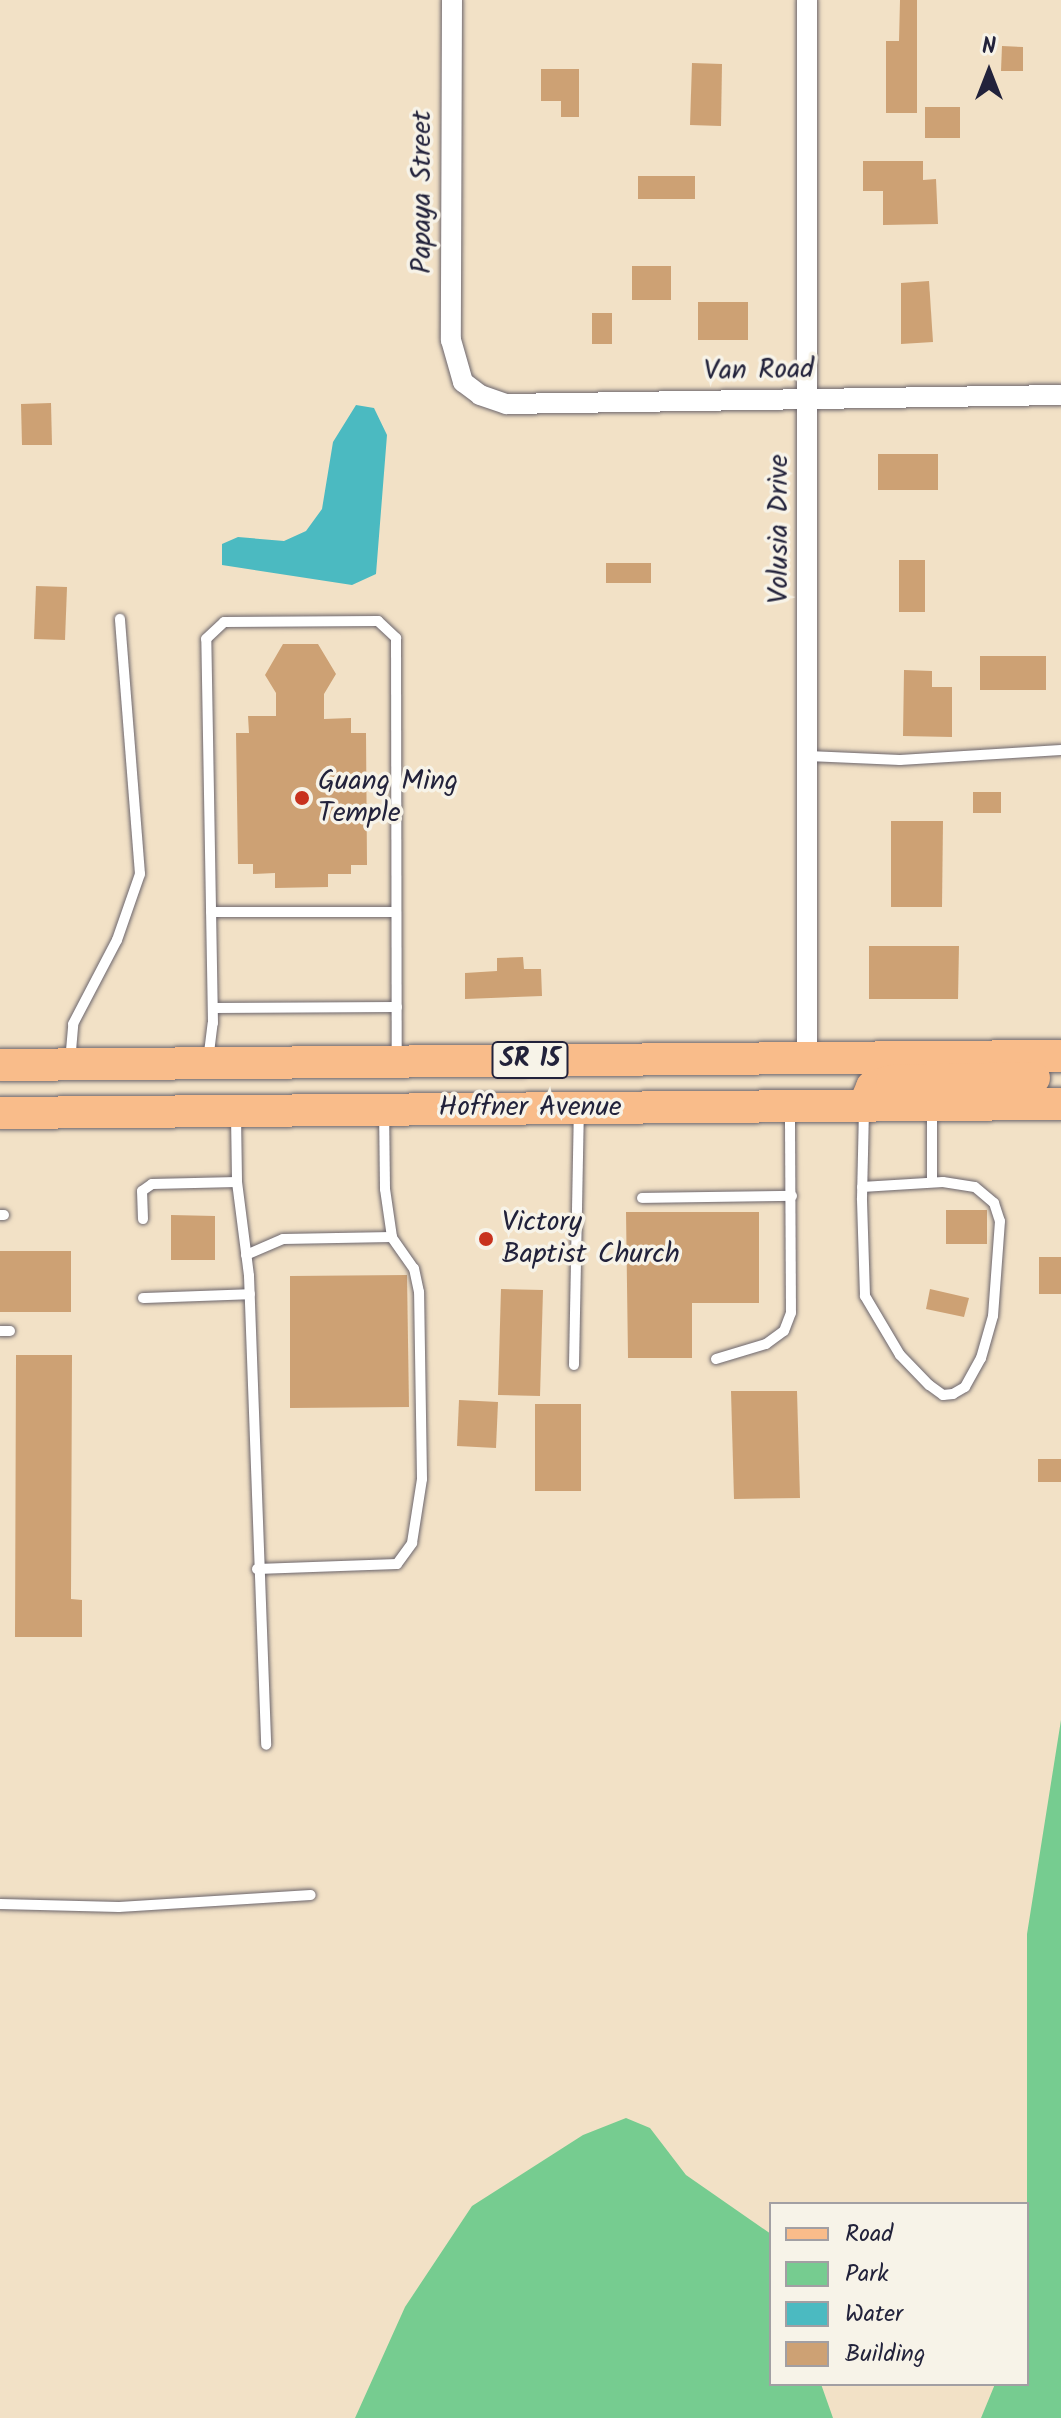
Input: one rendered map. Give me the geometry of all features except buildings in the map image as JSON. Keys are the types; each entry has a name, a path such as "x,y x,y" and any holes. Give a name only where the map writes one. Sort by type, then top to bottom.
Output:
{"main road":[{"name":"Hoffner Avenue","path":"0,1065 1061,1056"},
{"path":"579,1108 614,1089 781,1087 794,1080 807,1058"},
{"path":"236,1110 268,1091 344,1090 397,1062"},
{"path":"0,1081 55,1077 70,1064"},
{"path":"864,1106 872,1087 892,1081 1061,1078"},
{"name":"Hoffner Avenue","path":"0,1113 1061,1104"}],"street":[{"name":"Papaya Street","path":"452,0 451,340 463,382"},
{"name":"Volusia Drive","path":"807,0 807,1058"},
{"name":"Van Road","path":"463,382 506,404 1061,395"}],"lane":[{"path":"70,1064 73,1024 117,940 140,874 120,619"},
{"path":"208,1063 213,1008 206,639 224,622 378,621 396,638 397,1062"},
{"path":"808,756 900,760 1061,750"},
{"path":"211,912 396,912"},
{"path":"213,1008 397,1007"},
{"path":"932,1105 932,1182"},
{"path":"862,1187 932,1182 986,1193 1000,1221 993,1316 981,1358 965,1387 943,1395 900,1355 865,1296 862,1187 864,1106"},
{"path":"716,1359 766,1344 784,1331 791,1313 790,1107"},
{"path":"574,1365 579,1108"},
{"path":"257,1569 397,1564 412,1543 422,1479 419,1292 414,1269 392,1237 385,1189 384,1109"},
{"path":"236,1110 237,1182 250,1294 257,1569 266,1745"},
{"path":"143,1219 142,1191 152,1184 237,1182"},
{"path":"642,1198 792,1196"},
{"path":"246,1255 283,1239 392,1237"},
{"path":"143,1298 250,1294"},
{"path":"0,1904 119,1907 311,1895"}],"green space":[{"path":"1061,1720 1061,2418 981,2418 994,2386 1029,2386 1027,1934"},
{"path":"626,2118 650,2128 686,2175 769,2233 769,2386 822,2386 833,2418 355,2418 405,2307 472,2206 583,2135"}],"water":[{"path":"356,405 374,408 387,435 376,574 352,585 222,565 222,544 238,537 284,541 306,531 322,509 333,442"}],"place":[{"name":"Guang Ming Temple","path":"302,798"},
{"name":"Victory Baptist Church","path":"486,1239"}]}
